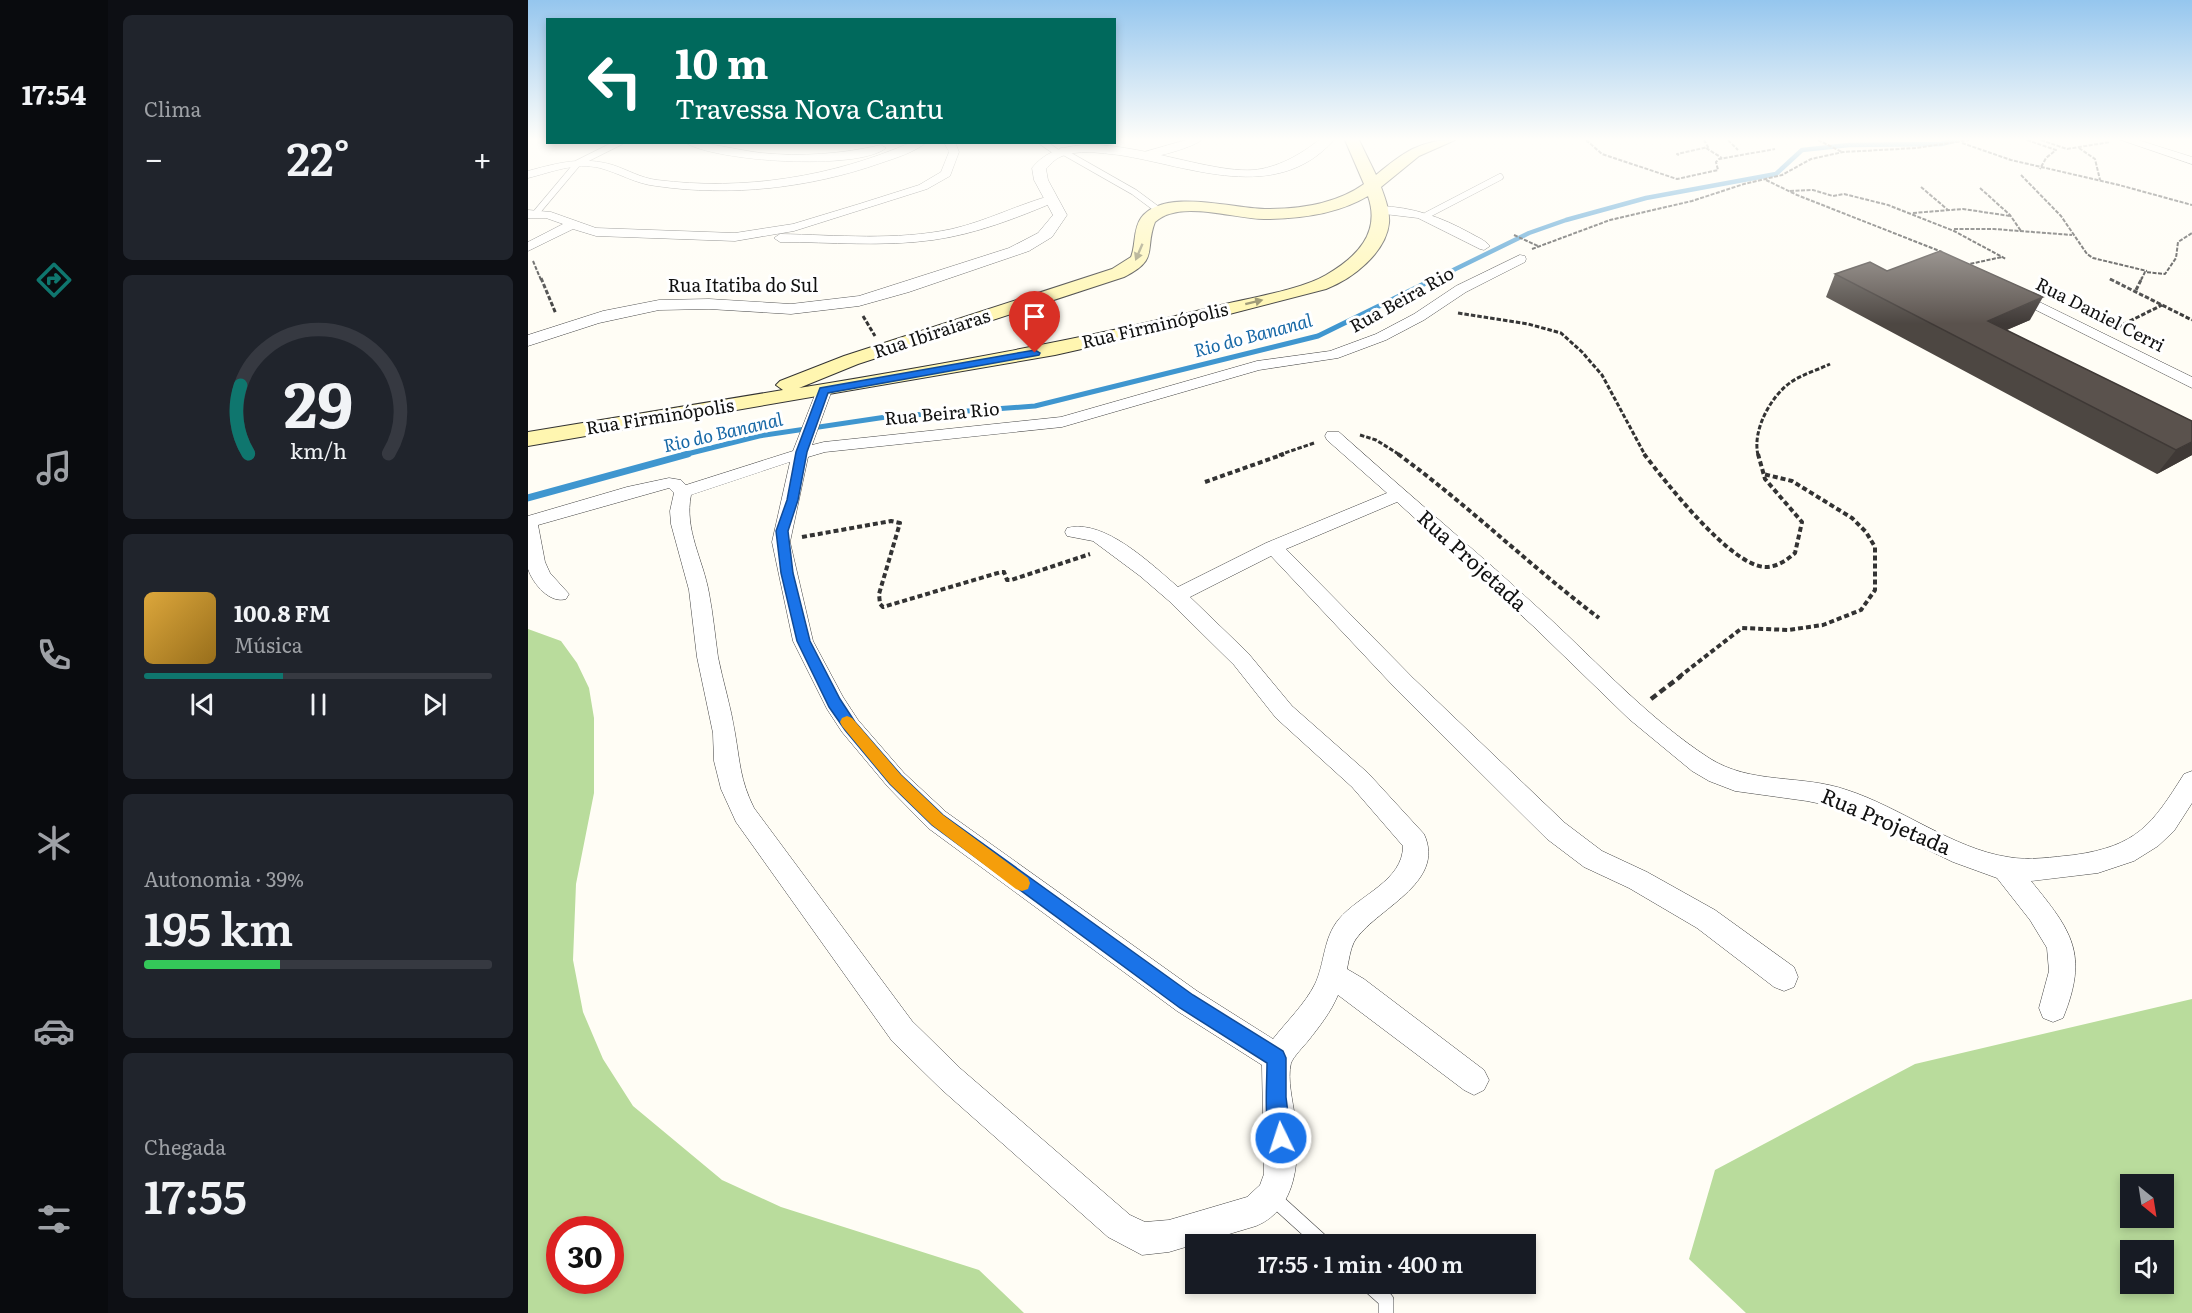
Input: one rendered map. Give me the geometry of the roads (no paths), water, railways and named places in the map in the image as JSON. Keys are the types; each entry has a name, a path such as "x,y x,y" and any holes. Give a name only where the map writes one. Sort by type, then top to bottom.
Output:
{"main road":[{"path":"1161,212 1196,208 1255,214 1298,212 1347,201"},
{"name":"Rua Firminópolis","path":"528,439 744,404 787,391 1089,342 1320,285 1346,270 1372,247 1382,224 1377,201"},
{"name":"Rua Ibiraiaras","path":"822,387 884,349 1118,273 1138,260 1142,251 1144,227 1147,220 1161,212"}],"street":[{"path":"735,237 794,226 879,201"},
{"path":"532,213 555,215 580,229 617,234 896,238 933,236 993,222 1047,201"},
{"name":"Rua Itatiba do Sul","path":"528,341 566,327 638,308 663,305 723,304 792,309 853,301 923,282 996,258 1042,238 1055,225 1060,215 1054,201"},
{"path":"1380,210 1398,210 1427,215 1484,246"},
{"path":"529,247 571,225"},
{"name":"Rua Beira Rio","path":"683,492 804,445 1062,422 1248,369 1320,358 1354,349 1381,338 1461,289 1520,259"},
{"name":"Rua Daniel Cerri","path":"2001,288 2192,383"},
{"path":"2174,374 2192,366"},
{"path":"822,387 804,445 792,500 782,531 782,542 803,641 816,669 850,726 896,780 937,820 1187,1001 1277,1058"},
{"name":"Rua Projetada","path":"1333,436 1541,622 1597,678 1700,764 1727,780 1764,788 1822,792 1845,800 1934,842 2005,868 2020,870 2103,862 2146,842 2162,828 2192,781"},
{"path":"559,594 546,583 537,568 528,522 633,491 669,483 675,484 683,492 679,511 680,524 699,591 708,657 724,733 726,761 745,815 902,1031 951,1079 1119,1226 1142,1239 1169,1236 1256,1210 1271,1196 1280,1174 1281,1157 1280,1119 1276,1097 1277,1058 1325,993 1340,940 1348,928 1406,875 1414,862 1415,842 1360,780 1284,712 1241,659 1176,596 1147,571 1092,533 1074,532"},
{"path":"1176,596 1274,548 1398,495"},
{"path":"1274,548 1405,684 1556,831 1593,859 1638,880 1706,919 1784,977"},
{"path":"2005,868 2055,937 2063,957 2062,976 2053,1008"},
{"path":"1331,975 1354,989 1474,1080"}],"lane":[{"path":"532,213 543,201"},
{"path":"1147,201 1161,212"},
{"path":"1427,215 1453,201"},
{"path":"1271,1196 1313,1234"},
{"path":"1379,1294 1386,1300 1386,1313"}],"waterway":[{"name":"Rio do Bananal","path":"1433,280 1529,233 1634,201"},
{"name":"Rio do Bananal","path":"683,455 759,436 886,417 1035,406 1318,336 1436,278"},
{"name":"Rio do Bananal","path":"528,498 688,454"}]}
